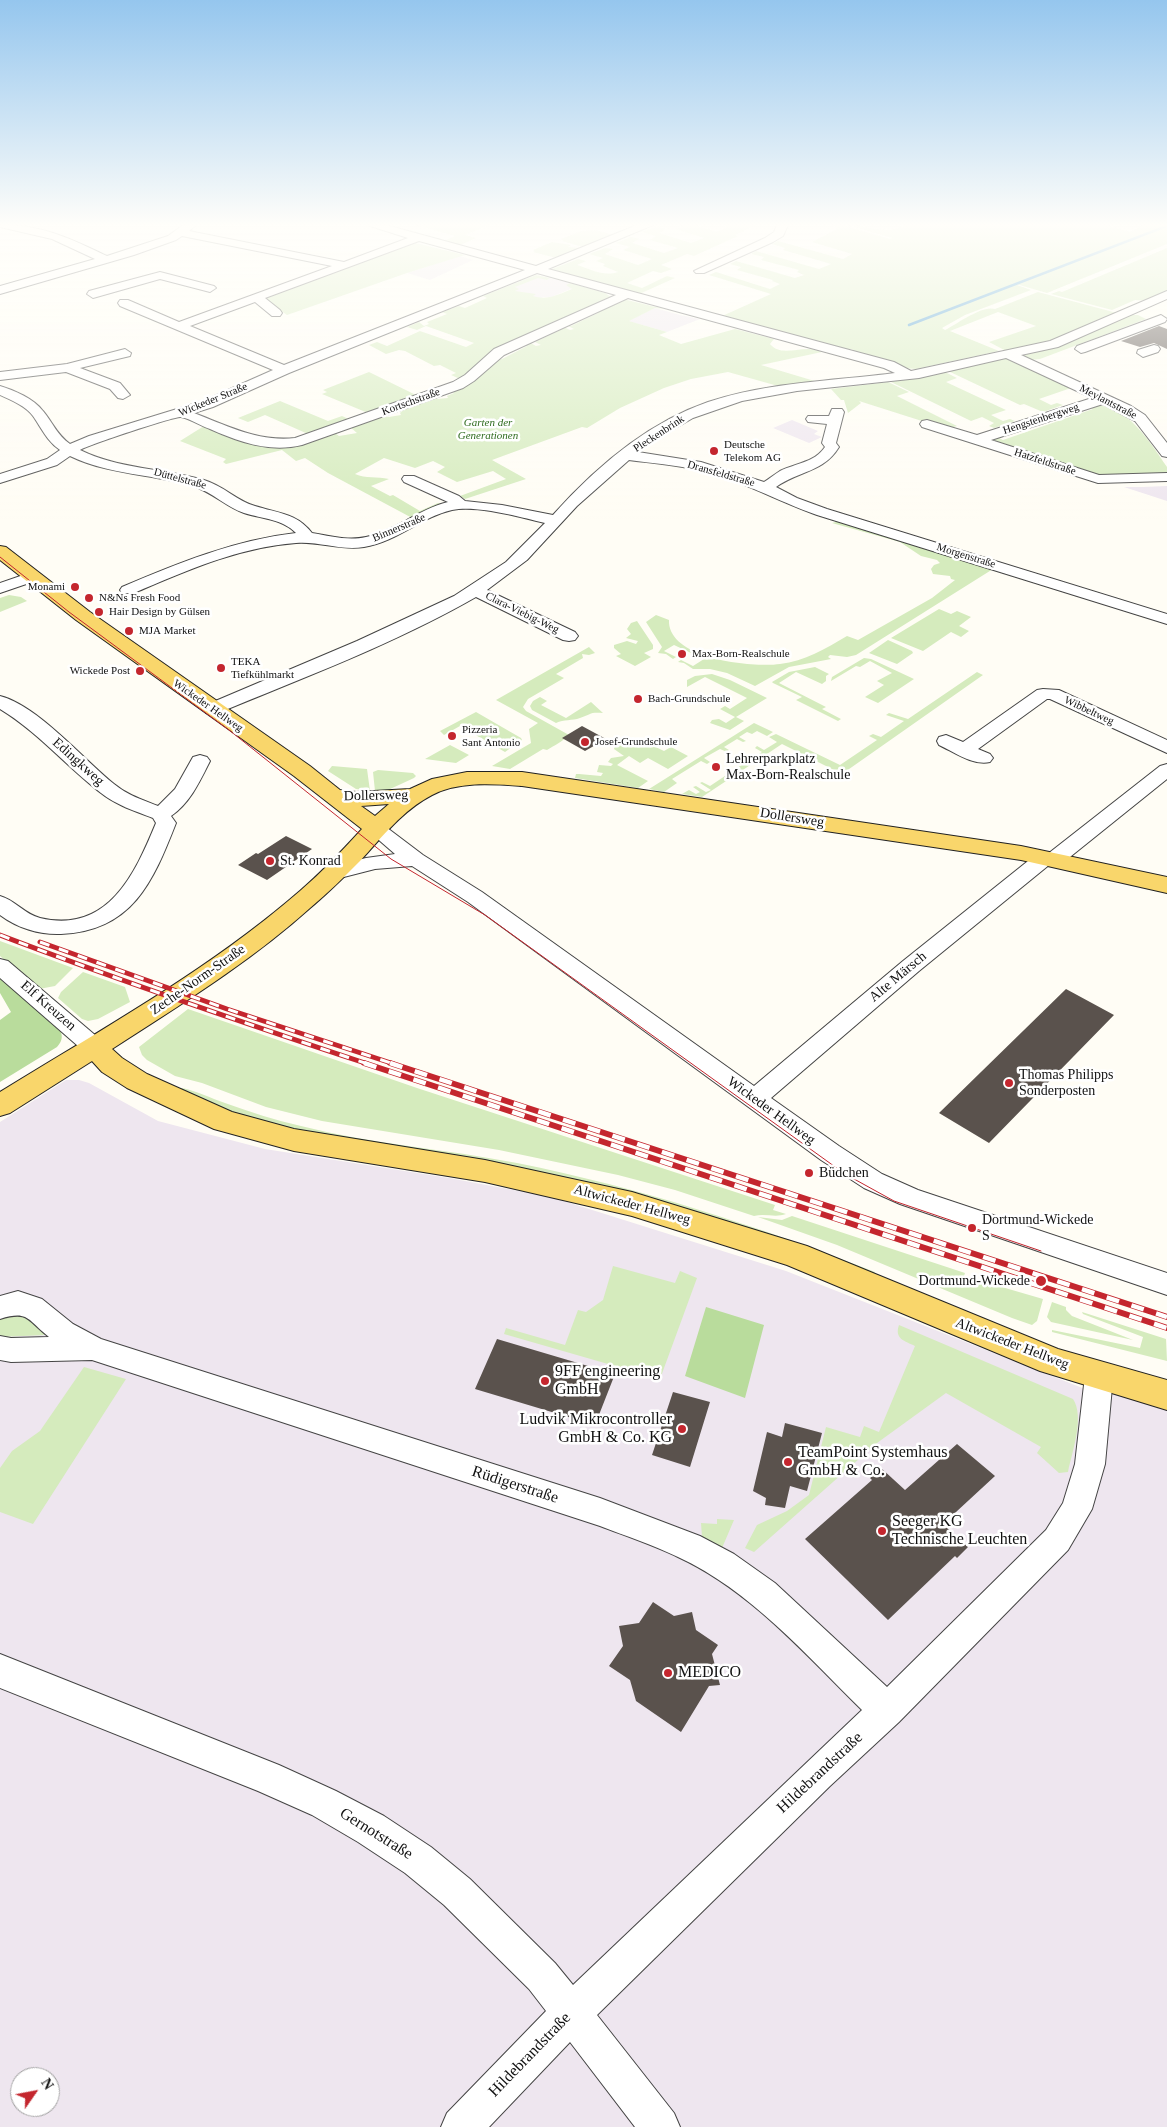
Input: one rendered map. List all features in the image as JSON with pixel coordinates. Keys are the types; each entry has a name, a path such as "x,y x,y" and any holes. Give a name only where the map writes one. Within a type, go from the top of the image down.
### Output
{"main road":[{"name":"Wickeder Hellweg","path":"0,551 83,616 336,796 375,828"},
{"name":"Dollersweg","path":"375,828 416,795 431,788 466,780 501,777 917,837 1049,859 1167,885"},
{"name":"Dollersweg","path":"336,796 356,799 416,795"},
{"name":"Zeche-Norm-Straße","path":"0,1106 196,984 273,926 336,872 375,828"},
{"name":"Altwickeder Hellweg","path":"94,1047 112,1065 137,1081 224,1121 294,1140 485,1172 558,1186 632,1204 796,1255 1006,1342 1099,1376 1167,1395"}],"street":[{"path":"175,324 284,370"},
{"path":"179,326 184,324"},
{"name":"Wickeder Straße","path":"0,479 52,462 94,439 219,399 284,370 399,324"},
{"name":"Kortschstraße","path":"183,412 260,443 276,445 297,442 462,383 472,376 487,360 503,350 560,324"},
{"path":"735,324 889,365 910,375"},
{"name":"Pleckenbrink","path":"212,709 334,659 423,618 476,590 504,572 533,546 574,501 627,455 670,425 717,404 776,392 910,375 1054,344 1100,324"},
{"path":"1073,352 1152,324"},
{"path":"0,376 67,368 98,356 125,354"},
{"name":"Meylantstraße","path":"1008,354 1041,364 1126,409 1140,418 1167,453"},
{"path":"67,368 115,386 123,395"},
{"name":"Düttelstraße","path":"0,390 31,406 40,415 52,437 82,456 112,466 160,472 214,489 232,502 247,509 267,512 286,520 303,531 307,537"},
{"name":"Hengstenbergweg","path":"977,440 1104,399"},
{"name":"Dransfeldstraße","path":"627,455 701,466 766,488 784,475 806,466 818,464 826,457 832,448 829,443 836,417 814,419"},
{"name":"Hatzfeldstraße","path":"926,424 1098,479 1167,477"},
{"path":"409,479 454,499 461,505"},
{"name":"Morgenstraße","path":"766,488 792,501 822,512 1167,619"},
{"name":"Binnerstraße","path":"128,590 212,556 281,540 307,537 341,544 367,542 387,536 444,508 461,505 556,520"},
{"path":"0,588 32,576"},
{"name":"Clara-Viebig-Weg","path":"476,590 569,636"},
{"name":"Wibbeltweg","path":"964,750 1043,694 1053,694 1167,747"},
{"name":"Edingkweg","path":"0,701 48,734 108,789 127,802 160,814"},
{"path":"946,741 982,758"},
{"path":"0,904 22,920 42,926 72,927 88,924 106,916 128,897 147,868 166,823 160,814 176,803 190,783 200,761"},
{"name":"Alte Märsch","path":"754,1099 911,966 1167,770"},
{"name":"Wickeder Hellweg","path":"375,828 416,860 475,897 754,1099 873,1180 900,1193 1167,1284"},
{"path":"336,872 367,862 392,859 416,860"},
{"name":"Elf Kreuzen","path":"0,966 94,1047"},
{"name":"Rüdigerstraße","path":"0,1308 8,1303 19,1302 33,1307 66,1334 93,1348 600,1512 689,1546 723,1565 764,1594 887,1710"},
{"name":"Rüdigerstraße","path":"0,1348 11,1350 93,1348"},
{"name":"Hildebrandstraße","path":"461,2127 571,2012 887,1710 1057,1540 1070,1522 1080,1501 1090,1464 1099,1376"},
{"name":"Gernotstraße","path":"0,1671 267,1776 324,1803 371,1829 418,1860 457,1892 542,1976 660,2127"}],"shaded area":[{"path":"640,324 687,324 667,332"},
{"path":"792,420 818,431 814,434 822,437 809,443 773,428"},
{"path":"1167,486 1167,501 1124,487 1142,487"},
{"path":"66,1080 79,1080 89,1083 158,1121 265,1149 449,1178 551,1197 786,1271 1090,1391 1167,1395 1167,2127 0,2127 0,1122"}],"green space":[{"path":"414,324 424,326 428,324 552,324 494,351 460,379 451,375 456,373 440,365 434,366 405,351 399,350 386,354 369,345 377,342 387,346 420,331 466,347 474,343 426,326 417,330 407,327"},
{"name":"Garten der Generationen","path":"575,324 640,324 667,332 659,335 681,344 735,329 774,339 770,344 778,350 810,349 822,352 761,365 818,382 778,386 728,372 691,379 664,388 620,408 587,428 582,427 492,460 526,479 465,499 460,496 506,479 493,471 457,482 437,472 445,467 433,461 415,468 384,458 355,474 389,479 371,486 390,496 393,495 420,511 438,503 444,505 414,519 328,473 305,458 296,461 282,450 226,464 223,462 226,459 180,441 204,426 246,443 279,448 296,446 335,433 339,436 357,433 350,427 384,415 389,417 401,415 402,411 399,410 432,397 437,399 448,398 447,396 454,393 451,390 497,360 527,346 522,344 529,342 536,346 541,345 535,342 560,330 556,328 574,329 566,325"},
{"path":"748,324 949,324 942,328 945,330 955,324 967,324 950,331 999,351 916,369 904,368 850,352 853,349 847,350"},
{"path":"1031,324 1091,324 1050,342 1008,352 989,342 1036,326"},
{"path":"1106,324 1132,324 1040,359 1031,360 1022,356"},
{"path":"996,359 1007,359 1071,388 1039,399 1051,405 1057,403 1063,405 1043,412 1024,404 1020,405 948,371"},
{"path":"369,372 418,396 368,413 322,394 327,392 323,390"},
{"path":"945,372 957,378 946,382 1006,410 991,415 1003,421 1010,419 1015,421 994,428 989,426 994,423 982,417 971,421 891,382"},
{"path":"888,382 909,392 897,396 957,426 947,429 859,401 861,403 848,413 844,400 841,400 831,389"},
{"path":"280,401 328,421 342,416 351,420 308,434 265,415 248,422 238,418"},
{"path":"1093,405 1117,411 1136,426 1167,467 1167,475 1097,476 992,442 997,437 1003,440 1093,409 1088,406"},
{"path":"840,521 993,569 856,655 847,657 830,655 828,657 831,659 789,667 755,686 727,673 710,669 693,669 684,663 678,662 681,660 693,666 704,659 674,645 664,651 676,657 673,659 666,654 658,653 662,647 646,622 656,615 669,620 672,633 682,644 696,652 714,658 732,662 767,665 798,660 815,654 847,636 858,640 932,598 955,580 951,579 950,576 933,574 931,569 934,565 940,563 937,560 921,556 900,542 832,523"},
{"path":"9,595 21,597 27,601 0,612 0,598"},
{"path":"939,609 951,614 957,611 971,617 959,626 969,631 961,637 951,632 923,651 891,638"},
{"path":"637,621 653,645 653,649 644,653 651,657 635,666 616,656 621,654 614,648 614,645 627,641 636,644 638,641 626,638 631,634 627,629 631,623"},
{"path":"888,640 913,653 897,664 869,653"},
{"path":"589,647 595,653 589,655 582,654 583,658 556,674 564,678 528,699 523,707 526,711 569,735 561,742 547,750 543,749 510,769 492,766 531,743 529,729 538,723 496,700"},
{"path":"864,658 871,659 914,679 878,703 865,697 884,685 877,681 892,673 870,661 860,667 856,666 831,681 832,677"},
{"path":"815,667 829,674 826,676 826,681 822,684 796,672 779,683 826,707 822,709 841,719 838,721 796,700 802,697 772,682 789,672"},
{"path":"977,672 983,675 842,774 782,744 702,797 682,794 689,790 696,794 700,792 693,787 696,786 706,792 711,790 700,783 702,782 710,786 746,762 739,758 741,756 749,760 762,752 755,748 757,746 764,750 777,742 769,737 776,734 840,765 877,740 869,736 873,734 881,737 904,721 886,715 889,713 908,719"},
{"path":"712,674 730,680 767,698 736,717 744,721 730,730 710,723 712,720 719,719 726,723 735,717 720,709 725,706 730,709 747,698 705,677 687,687 687,680 695,676"},
{"path":"540,697 547,701 541,705 566,718 591,702 603,713 593,713 577,719 556,723 532,710 530,706 533,701"},
{"path":"476,712 522,740 505,752 460,726 444,735 440,731"},
{"path":"754,723 773,732 767,736 757,731 752,734 747,732 739,737 746,741 743,742 737,739 724,747 729,750 727,752 720,749 704,758 710,762 707,764 701,761 672,779 677,783 664,792 649,789"},
{"path":"613,741 643,741 664,751 671,747 688,756 668,769 648,758 640,763 629,756 617,765 648,781 638,788 575,778 576,774 601,776 603,773 597,772 599,765 611,766 613,764 608,762 611,758 624,756 614,749 615,746 611,744"},
{"path":"450,745 469,755 456,763 425,759"},
{"path":"332,766 367,769 370,791 356,789 328,771"},
{"path":"378,770 413,773 416,776 388,790 375,791 373,772"},
{"path":"0,941 73,968 55,986 39,989 0,956"},
{"path":"83,972 125,987 130,1002 98,1019 88,1021 82,1019 58,998 61,992"},
{"path":"0,973 59,1027 62,1038 57,1047 0,1082 0,1020 11,1012 0,993"},
{"path":"188,1009 417,1088 775,1205 773,1210 786,1214 754,1216 675,1190 618,1175 499,1150 322,1121 266,1107 202,1083 175,1076 147,1060 142,1055 139,1047"},
{"path":"182,1088 291,1124 382,1142 517,1163 609,1184 743,1224 875,1272 872,1277 262,1122 222,1109 178,1090"},
{"path":"792,1216 965,1273 964,1276 1043,1299 1037,1321 1032,1325 1012,1318 837,1245 758,1217 782,1220"},
{"path":"613,1266 675,1283 680,1271 697,1278 660,1379 504,1334 506,1328 565,1345 578,1310 586,1312 603,1300"},
{"path":"1052,1302 1066,1307 1066,1310 1072,1316 1133,1340 1051,1322 1047,1317"},
{"path":"706,1307 764,1325 745,1398 685,1376"},
{"path":"1082,1312 1166,1339 1167,1361 1052,1332 1052,1330 1140,1348 1143,1337"},
{"path":"6,1313 25,1315 46,1335 0,1337 0,1317"},
{"path":"899,1325 1073,1399 1078,1415 1078,1425 1068,1472 1059,1473 1037,1453 1041,1447 946,1393 877,1443 754,1552 745,1548 757,1525 787,1511 809,1495 826,1427 860,1437 864,1426 879,1432 915,1346 901,1339 898,1333"},
{"path":"84,1367 126,1379 33,1524 0,1512 0,1468 12,1451 40,1431"},
{"path":"717,1519 734,1520 722,1548 702,1537 701,1523 717,1524"}],"building":[{"path":"1159,326 1167,329 1167,349 1154,343 1140,347 1121,341"},
{"name":"Josef-Grundschule","path":"582,726 606,739 585,751 562,738"},
{"name":"St. Konrad","path":"286,836 312,849 267,880 238,865 256,853 258,854"},
{"name":"Thomas Philipps Sonderposten","path":"1066,989 1114,1015 989,1143 939,1113"},
{"name":"9FF engineering GmbH","path":"497,1339 615,1374 595,1425 475,1389"},
{"name":"Ludvik Mikrocontroller GmbH & Co. KG","path":"673,1392 710,1402 690,1467 652,1455"},
{"name":"TeamPoint Systemhaus GmbH & Co.","path":"785,1423 822,1433 807,1491 790,1486 785,1508 765,1505 766,1498 753,1491 767,1432 782,1437"},
{"name":"Seeger KG Technische Leuchten","path":"957,1444 995,1476 943,1524 968,1547 957,1558 955,1556 888,1620 805,1539 872,1480 870,1478 881,1468 905,1490"},
{"name":"MEDICO","path":"653,1602 674,1616 692,1612 696,1630 718,1645 712,1654 720,1685 709,1686 681,1732 636,1701 630,1680 609,1666 623,1646 619,1626 639,1623"}],"tram line":[{"path":"0,557 69,612 229,730 391,859 485,915 845,1174 894,1201 1041,1251"}],"railway":[{"path":"0,935 91,969 368,1064"},
{"path":"40,942 227,1009 394,1064"},
{"path":"364,1063 1167,1328"},
{"path":"390,1063 1167,1317"}],"place":[{"name":"Deutsche Telekom AG","path":"714,451"},
{"name":"Monami","path":"75,587"},
{"name":"N&Ns Fresh Food","path":"89,598"},
{"name":"Hair Design by Gülsen","path":"99,612"},
{"name":"MJA Market","path":"129,631"},
{"name":"Max-Born-Realschule","path":"682,654"},
{"name":"TEKA Tiefkühlmarkt","path":"221,668"},
{"name":"Wickede Post","path":"140,671"},
{"name":"Bach-Grundschule","path":"638,699"},
{"name":"Pizzeria Sant Antonio","path":"452,736"},
{"name":"Josef-Grundschule","path":"585,742"},
{"name":"Lehrerparkplatz Max-Born-Realschule","path":"716,767"},
{"name":"St. Konrad","path":"270,861"},
{"name":"Thomas Philipps Sonderposten","path":"1009,1083"},
{"name":"Büdchen","path":"809,1173"},
{"name":"Dortmund-Wickede S","path":"972,1228"},
{"name":"Dortmund-Wickede","path":"1041,1281"},
{"name":"9FF engineering GmbH","path":"545,1381"},
{"name":"Ludvik Mikrocontroller GmbH & Co. KG","path":"682,1429"},
{"name":"TeamPoint Systemhaus GmbH & Co.","path":"788,1462"},
{"name":"Seeger KG Technische Leuchten","path":"882,1531"},
{"name":"MEDICO","path":"668,1673"}]}
